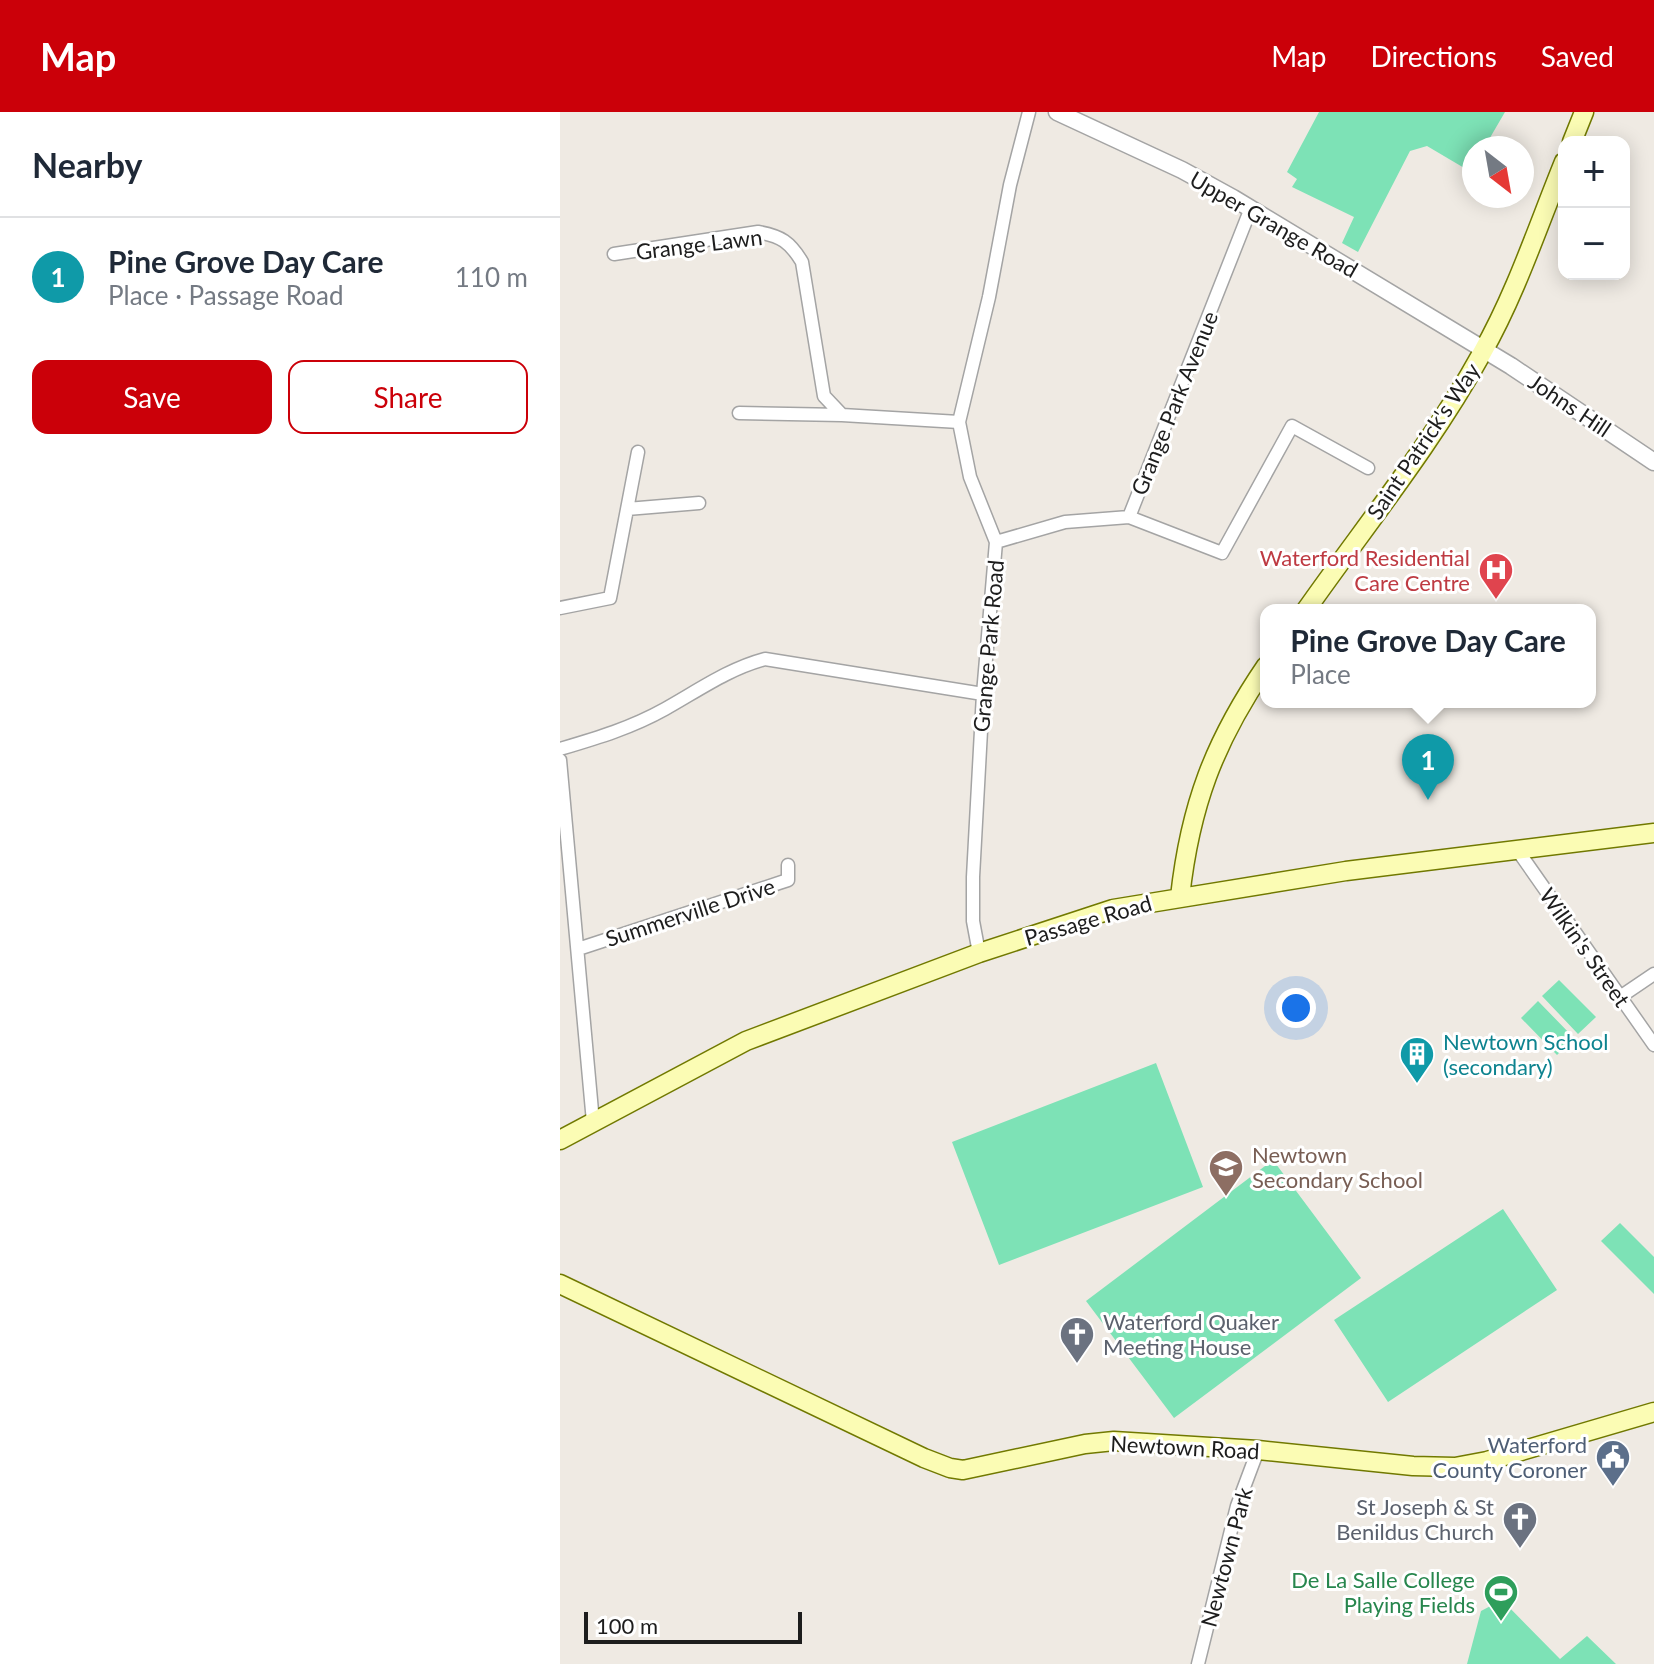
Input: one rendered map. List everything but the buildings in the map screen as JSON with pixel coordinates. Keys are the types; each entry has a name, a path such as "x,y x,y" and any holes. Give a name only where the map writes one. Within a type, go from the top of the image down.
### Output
{"main road":[{"path":"1574,136 1584,112"},
{"name":"Saint Patrick's Way","path":"1310,604 1436,427 1484,350 1506,305 1558,177"},
{"path":"1180,897 1189,838 1206,773 1224,734 1260,676"},
{"name":"Passage Road","path":"560,1140 746,1041 979,953 1113,909 1295,878 1654,833"},
{"name":"Newtown Road","path":"560,1284 950,1468 972,1469 1103,1441 1258,1450 1413,1466 1455,1467 1506,1456 1654,1412"}],"street":[{"name":"Grange Park Road","path":"979,953 972,903 983,694 996,542 970,477 959,422 989,297 1010,185 1029,112"},
{"name":"Upper Grange Road","path":"1057,112 1190,174 1484,350"},
{"name":"Grange Park Avenue","path":"996,542 1065,522 1129,517 1251,208"},
{"name":"Grange Lawn","path":"614,254 758,232 778,235 791,245 802,262 824,396 842,415"},
{"name":"Johns Hill","path":"1484,350 1654,462"},
{"path":"739,413 959,422"},
{"path":"1129,517 1222,553 1292,426 1368,468"},
{"path":"560,608 610,598 638,452"},
{"path":"627,509 699,503"},
{"path":"560,749 613,734 664,709 721,675 765,659 983,694"},
{"path":"560,760 593,1122"},
{"name":"Wilkin's Street","path":"1516,848 1654,1045"},
{"name":"Summerville Drive","path":"578,949 788,880 788,865"},
{"path":"1620,997 1654,974"},
{"name":"Newtown Park","path":"1198,1664 1237,1506 1258,1450"}],"green space":[{"path":"1319,112 1505,112 1491,136 1462,136 1462,167 1427,146 1410,151 1358,252 1342,243 1354,217 1292,187 1297,179 1287,172"},
{"path":"1559,980 1596,1017 1578,1034 1542,996"},
{"path":"1538,1001 1574,1038 1557,1055 1521,1018"},
{"path":"1156,1063 1203,1187 999,1265 952,1142"},
{"path":"1273,1160 1361,1278 1174,1418 1086,1301"},
{"path":"1503,1209 1557,1290 1388,1402 1334,1320"},
{"path":"1620,1223 1654,1257 1654,1294 1601,1241"},
{"name":"De La Salle College Playing Fields","path":"1502,1600 1560,1659 1587,1636 1616,1664 1467,1664 1481,1611"}],"place":[{"name":"Waterford Residential Care Centre","path":"1496,601"},
{"name":"Pine Grove Day Care","path":"1428,800"},
{"name":"Newtown School (secondary)","path":"1417,1085"},
{"name":"Newtown Secondary School","path":"1226,1198"},
{"name":"Waterford Quaker Meeting House","path":"1077,1365"},
{"name":"Waterford County Coroner","path":"1613,1488"},
{"name":"St Joseph & St Benildus Church","path":"1520,1550"},
{"name":"De La Salle College Playing Fields","path":"1501,1623"}]}
